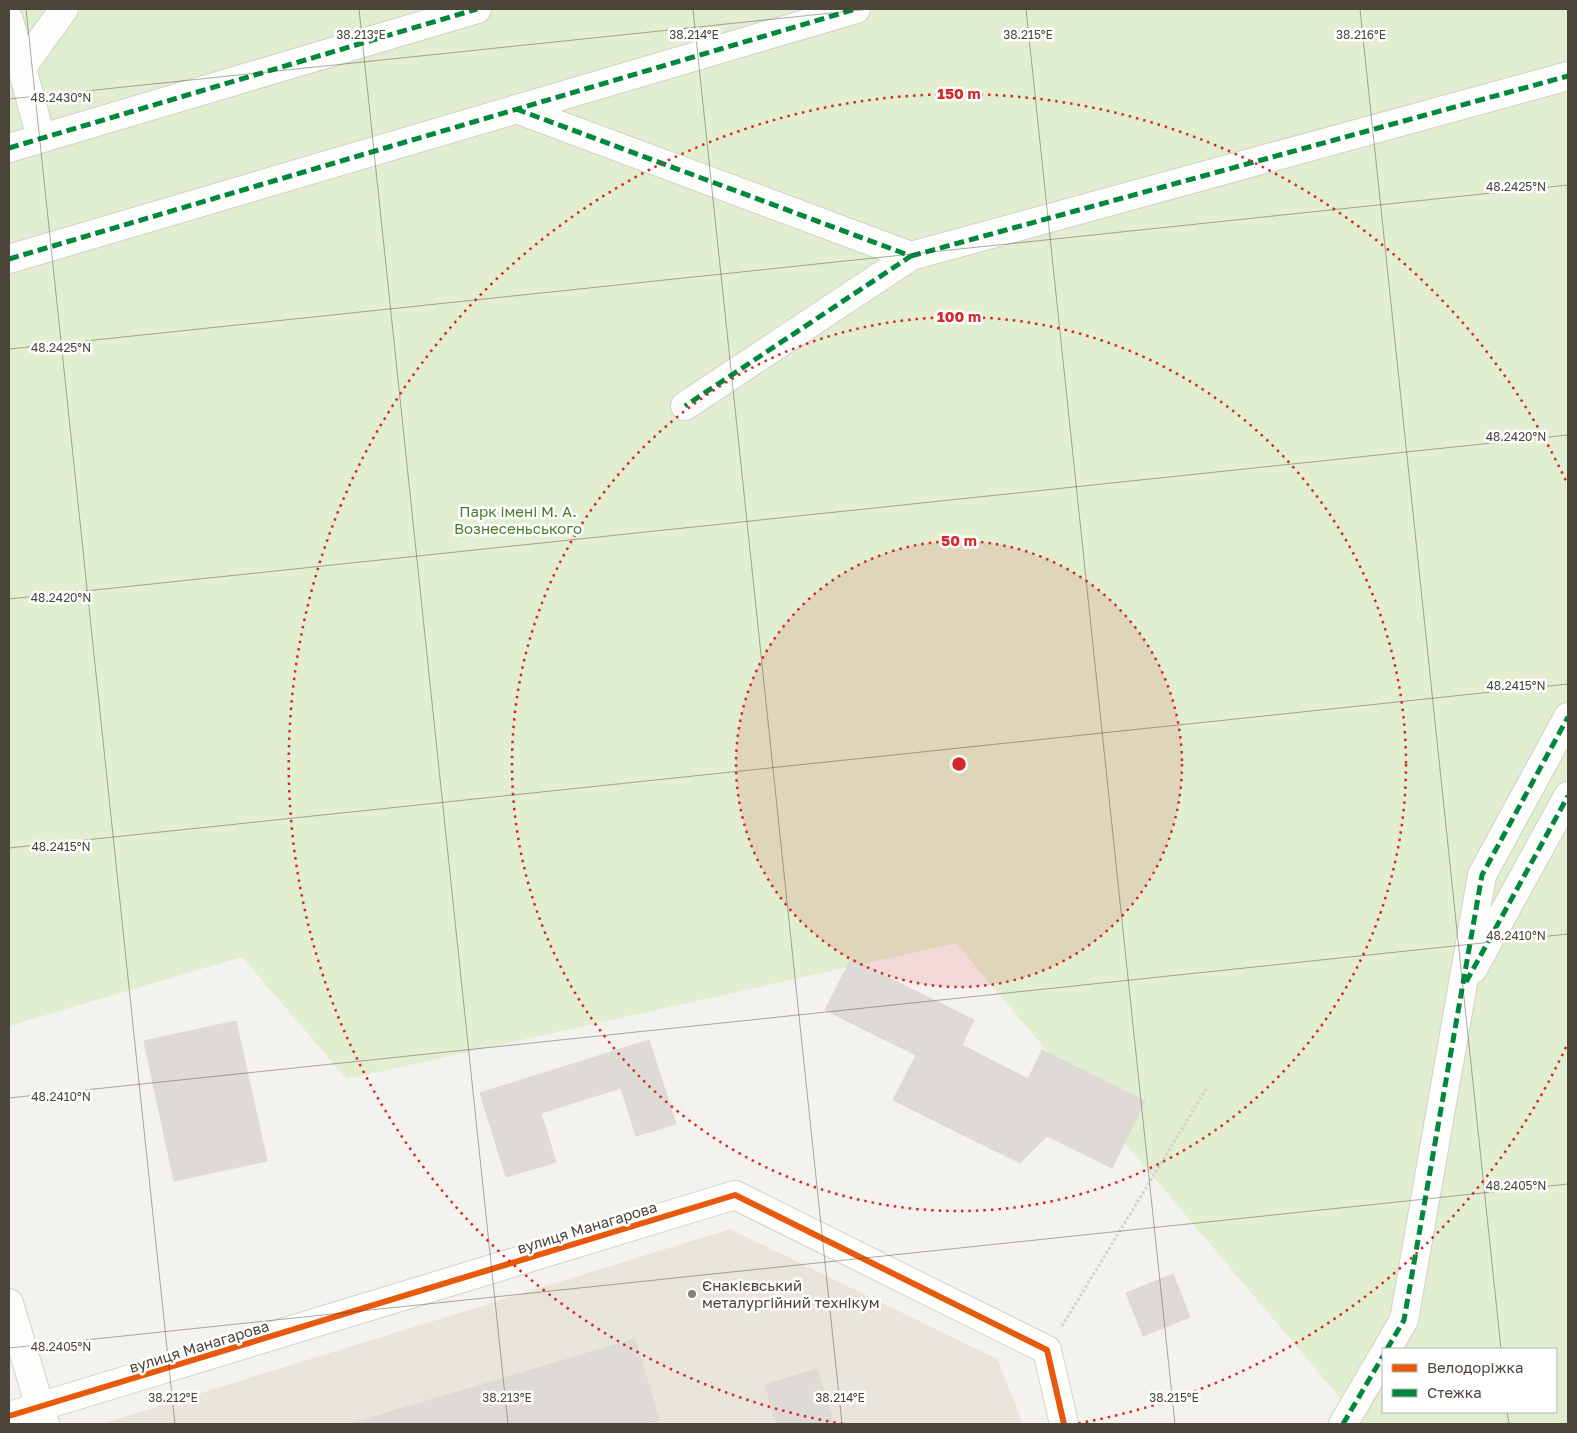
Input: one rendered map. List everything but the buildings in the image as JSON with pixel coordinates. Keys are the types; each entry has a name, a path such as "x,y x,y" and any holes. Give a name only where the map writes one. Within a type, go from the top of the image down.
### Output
{"street":[{"path":"22,67 64,9"},
{"path":"9,148 478,9"},
{"path":"9,259 856,9"},
{"path":"9,20 41,138"},
{"path":"685,406 911,256 1568,76"},
{"path":"516,109 911,256"},
{"path":"1388,1348 1404,1320 1482,875 1568,717"},
{"path":"1462,988 1568,796"},
{"name":"вулиця Манагарова","path":"9,1416 42,1416 735,1195 1047,1350"},
{"path":"9,1303 42,1416"},
{"path":"1047,1350 1064,1424"},
{"path":"1343,1424 1382,1358"}],"path":[{"path":"1047,1350 1208,1086"}],"shaded area":[{"name":"Єнакієвський металургійний технікум","path":"730,1229 997,1359 1023,1424 101,1424"}],"green space":[{"name":"Парк імені М. А. Вознесеньського","path":"9,9 1568,9 1568,1424 1362,1424 956,943 347,1079 242,957 9,1026"}],"marked path":[{"path":"9,148 477,9"},
{"path":"9,259 856,9"},
{"path":"911,256 1568,76"},
{"path":"516,109 911,256 685,406"},
{"path":"1388,1348 1404,1320 1482,875 1568,717"},
{"path":"1466,982 1568,796"},
{"path":"1343,1424 1382,1358"}],"cycle path":[{"path":"9,1416 735,1195 1047,1350 1064,1424"}],"place":[{"name":"Єнакієвський металургійний технікум","path":"692,1294"}]}
